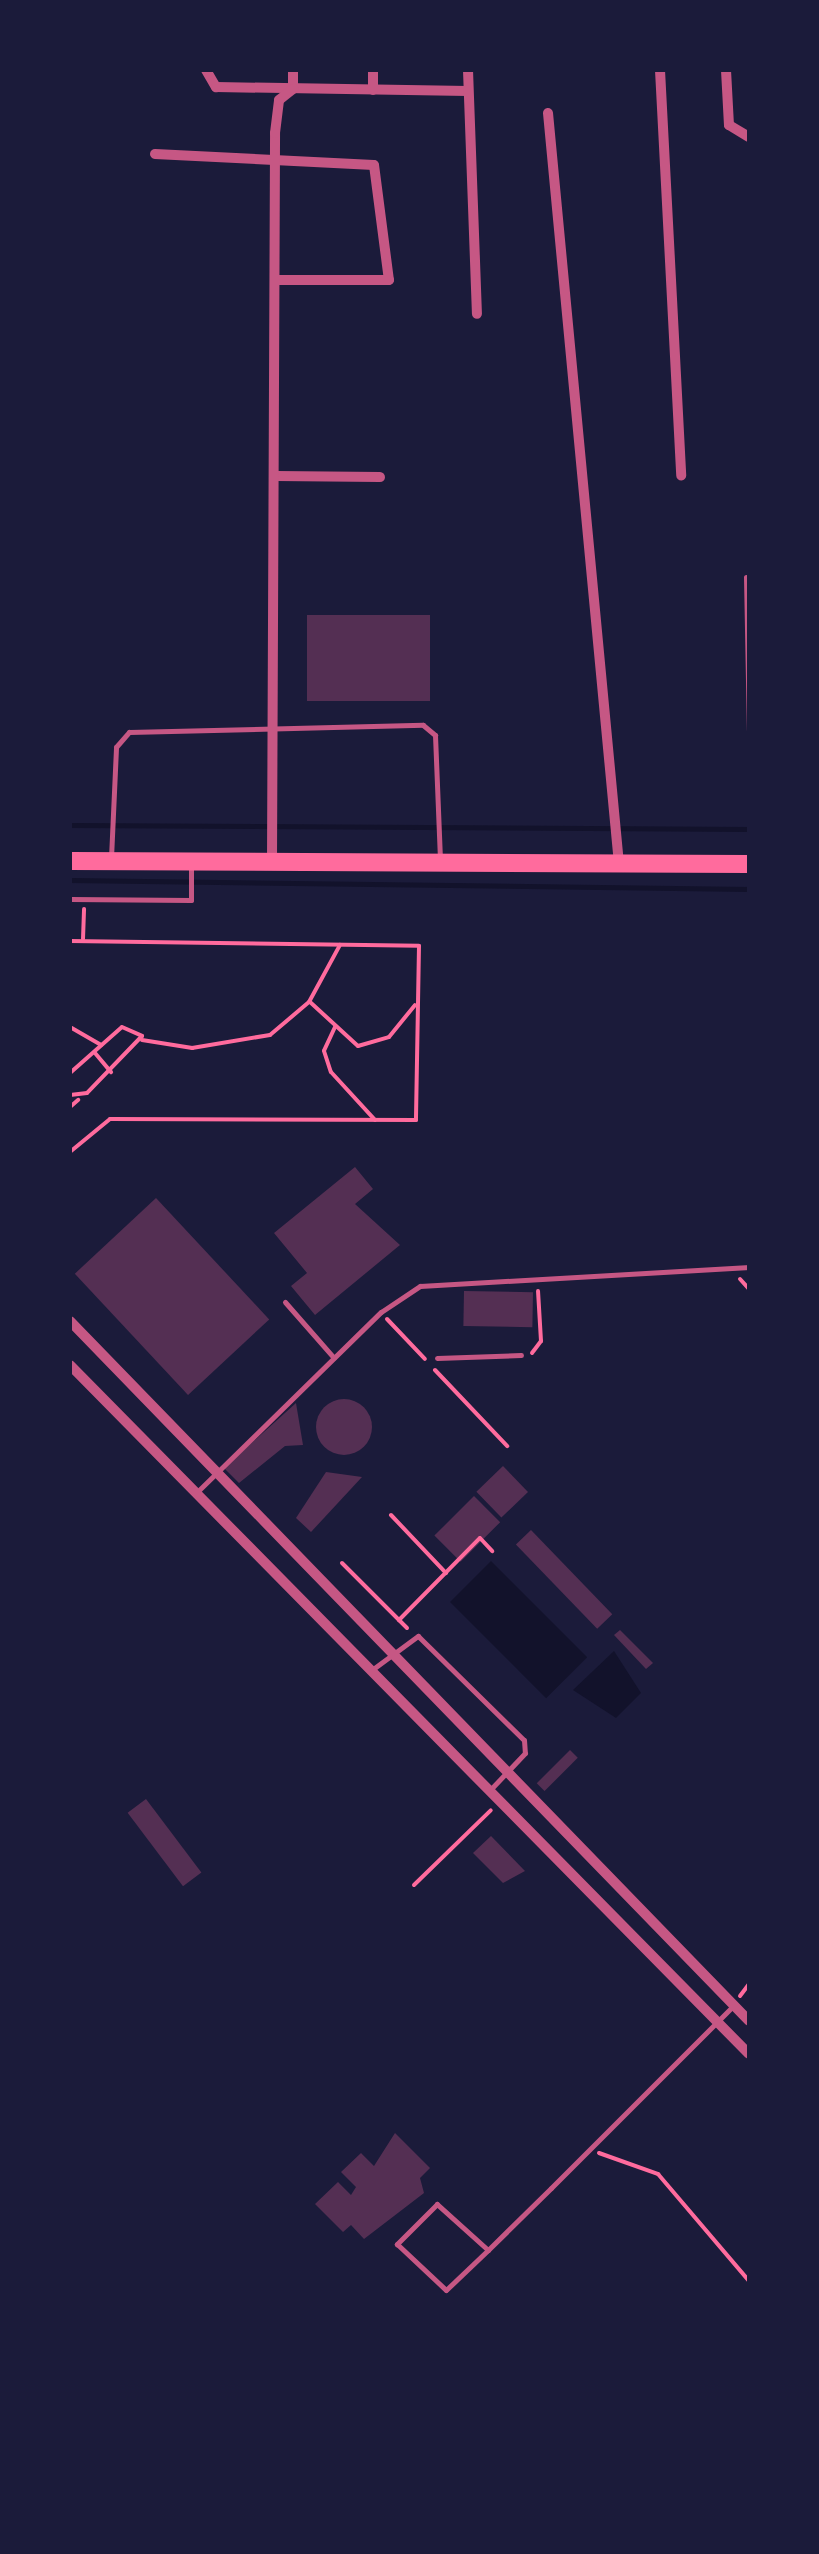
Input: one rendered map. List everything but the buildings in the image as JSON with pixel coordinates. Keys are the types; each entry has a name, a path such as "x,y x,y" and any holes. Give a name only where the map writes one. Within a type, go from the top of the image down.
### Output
{"highway":[{"path":"70,861 749,864"}],"street":[{"path":"206,70 216,87 468,91"},
{"path":"272,861 278,727 276,113 293,89 293,70"},
{"path":"373,70 373,90"},
{"path":"468,70 477,314"},
{"path":"660,70 680,476"},
{"path":"726,70 728,125 749,137"},
{"path":"548,113 619,864"},
{"path":"155,154 374,165 390,273 382,283 276,280"},
{"path":"276,476 380,478"},
{"path":"70,1321 749,2020"},
{"path":"70,1366 749,2054"}],"lane":[{"path":"746,577 749,730"},
{"path":"111,861 123,735 278,727 429,728 440,862"},
{"path":"70,899 191,900 191,861"},
{"path":"198,1492 381,1312 432,1283 749,1268"},
{"path":"285,1302 334,1358"},
{"path":"437,1358 521,1354"},
{"path":"373,1669 414,1635 526,1743 491,1789"},
{"path":"488,2250 437,2204 397,2244 446,2290 488,2250 593,2146 734,2004"}],"path":[{"path":"84,899 84,941"},
{"path":"70,941 419,946 416,1120 110,1119 70,1152"},
{"path":"71,1072 128,1026 142,1040 236,1047 270,1035 309,1002 340,945"},
{"path":"309,1002 334,1027 373,1047 418,1002"},
{"path":"70,1027 101,1045"},
{"path":"334,1027 324,1051 331,1072 375,1120"},
{"path":"70,1107 142,1040"},
{"path":"94,1052 111,1072"},
{"path":"70,1095 82,1096"},
{"path":"521,1354 540,1341 537,1276"},
{"path":"381,1312 506,1446"},
{"path":"390,1516 446,1572"},
{"path":"399,1620 480,1538 492,1551"},
{"path":"342,1563 414,1635"},
{"path":"414,1885 501,1800"},
{"path":"593,2146 615,2164 658,2174 749,2281"}],"shaded area":[{"path":"491,1561 587,1657 546,1698 450,1602"},
{"path":"614,1651 641,1693 616,1718 573,1690"}],"waterway":[{"path":"70,825 749,829"},
{"path":"70,880 749,889"}]}
